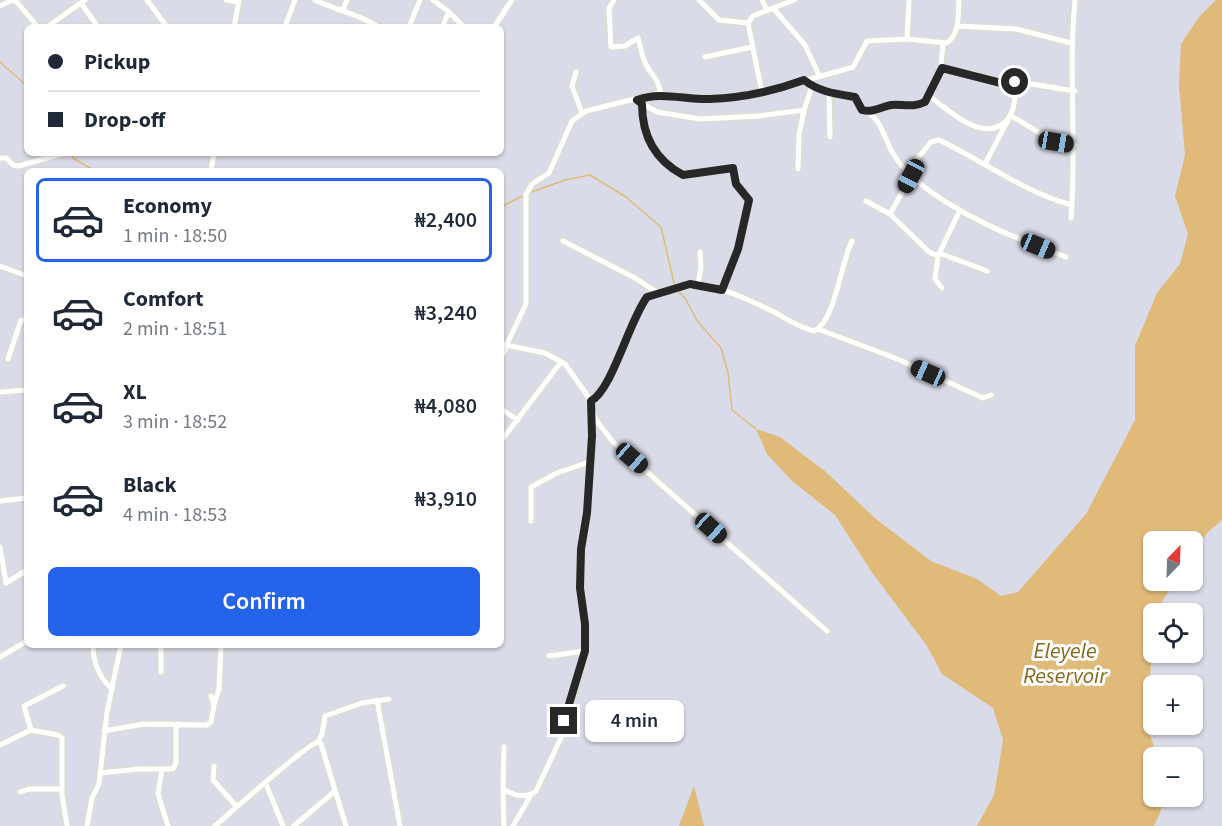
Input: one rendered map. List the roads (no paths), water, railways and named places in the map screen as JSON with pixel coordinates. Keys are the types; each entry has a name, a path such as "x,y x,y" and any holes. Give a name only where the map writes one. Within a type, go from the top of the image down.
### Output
{"street":[{"path":"0,6 14,0 35,24"},
{"path":"147,0 164,24"},
{"path":"226,0 239,1 235,24"},
{"path":"286,24 295,0"},
{"path":"315,0 338,10 361,16 374,24"},
{"path":"338,10 343,10 347,0"},
{"path":"410,24 420,0"},
{"path":"433,0 461,24"},
{"path":"496,24 512,0"},
{"path":"614,0 609,10 611,47 625,46 638,38 648,68 656,75 661,95"},
{"path":"699,0 719,21 748,23"},
{"path":"762,0 774,6 805,45 819,75"},
{"path":"762,93 748,23 753,16 774,6 795,0"},
{"path":"907,39 909,0"},
{"path":"827,631 614,442 596,420 571,370 545,353 505,345 521,318 526,297 526,194 532,184 549,173 572,121 582,113 640,102 656,94 710,99 762,93 853,67 867,41 907,39 943,43 951,41 957,26 959,0"},
{"path":"1071,218 1075,91 1071,43 1075,0"},
{"path":"50,24 83,1 96,24"},
{"path":"443,24 449,12"},
{"path":"957,26 1016,29 1071,43"},
{"path":"804,80 812,86 829,92 855,97 862,110 870,112 892,105 922,104 929,96 942,68 943,43"},
{"path":"705,57 752,47"},
{"path":"942,68 1008,83 1040,85 1075,91"},
{"path":"576,72 572,86 582,113"},
{"path":"985,164 1010,117 1015,92 1008,83"},
{"path":"798,169 799,135 812,86"},
{"path":"829,92 830,137"},
{"path":"929,96 976,127 999,126 1010,117"},
{"path":"640,102 657,112 700,119 759,116 804,110"},
{"path":"640,102 643,123 658,158 683,175 733,168 736,184 749,200 738,249 722,290"},
{"path":"870,112 883,131 891,150 909,174 959,212 1066,257"},
{"path":"1010,117 1051,140 1075,145"},
{"path":"890,214 909,174 931,142 939,140 1042,197 1072,205"},
{"path":"0,158 19,166 54,156"},
{"path":"866,201 890,214 929,252 987,271"},
{"path":"942,288 935,279 939,255 959,212"},
{"path":"563,241 635,278 658,294"},
{"path":"818,329 827,317 844,256 852,241"},
{"path":"698,284 701,268 700,252"},
{"path":"0,266 24,275"},
{"path":"513,826 531,795 536,791 560,740 585,651 585,624 580,588 581,549 587,513 592,436 590,404 602,392 647,297 698,284 722,290 808,329 818,329 895,358 982,398 991,395"},
{"path":"8,359 21,320 24,320"},
{"path":"504,437 561,362"},
{"path":"0,392 24,390"},
{"path":"504,411 518,420"},
{"path":"531,521 529,493 531,487 557,473 589,462"},
{"path":"0,501 24,498"},
{"path":"0,547 6,583 24,572"},
{"path":"0,657 24,643"},
{"path":"93,648 93,659 101,677 112,689"},
{"path":"87,826 100,773 104,731 120,648"},
{"path":"161,648 161,672"},
{"path":"104,731 144,724 210,724 219,689 221,648"},
{"path":"549,656 585,651"},
{"path":"31,730 23,708 63,686"},
{"path":"211,696 214,705"},
{"path":"215,826 266,784 296,755 318,742 325,716 377,700 389,699"},
{"path":"377,700 400,826"},
{"path":"100,773 173,769 176,763 176,725"},
{"path":"0,745 31,730 58,735 62,738 62,789 67,826"},
{"path":"318,742 321,744 346,826"},
{"path":"504,747 504,826"},
{"path":"214,766 213,780 237,807"},
{"path":"162,769 158,794 168,826"},
{"path":"266,784 283,826"},
{"path":"20,792 29,789 62,789"},
{"path":"503,789 518,795 531,795"},
{"path":"294,826 334,791"}],"water":[{"name":"Eleyele Reservoir","path":"1216,0 1222,0 1222,520 1203,539 1203,531 1143,531 1143,591 1169,591 1162,603 1143,603 1143,663 1151,663 1150,675 1143,675 1143,735 1150,735 1154,747 1143,747 1143,807 1162,807 1160,813 1154,826 977,826 994,795 1003,740 993,708 942,674 927,646 871,571 835,515 792,481 767,454 756,429 780,437 826,472 876,519 931,561 977,579 1001,596 1018,592 1086,514 1135,420 1135,346 1157,293 1180,264 1188,234 1175,196 1185,155 1179,85 1181,44 1199,17"},
{"path":"694,786 704,826 679,826"}],"waterway":[{"path":"0,62 24,83"},
{"path":"72,156 90,168"},
{"path":"529,193 565,180 590,175 626,197 661,227 675,287"},
{"path":"504,205 524,195"},
{"path":"678,291 685,298 698,322 721,348 728,373 732,410 756,429"}]}
